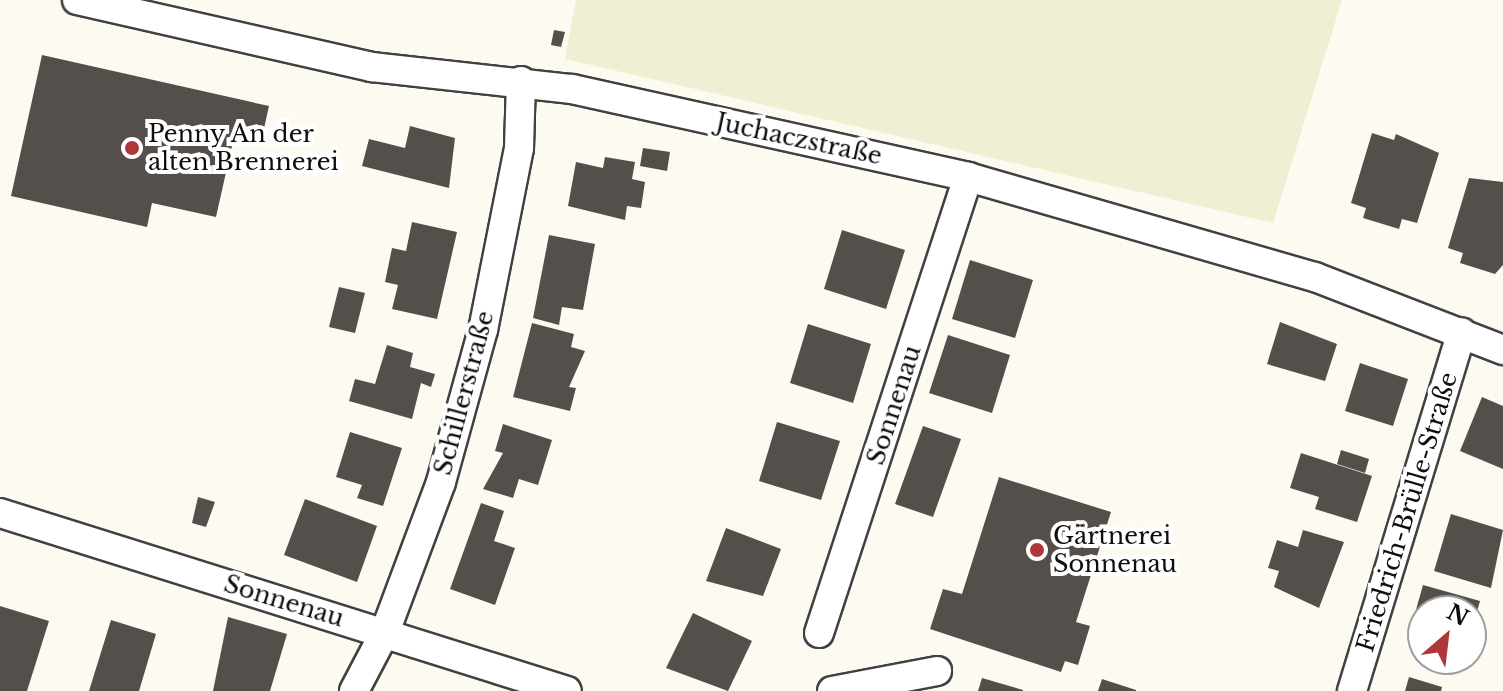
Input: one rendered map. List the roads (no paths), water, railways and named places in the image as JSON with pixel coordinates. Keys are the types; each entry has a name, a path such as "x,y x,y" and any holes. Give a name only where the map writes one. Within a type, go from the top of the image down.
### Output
{"street":[{"name":"Juchaczstraße","path":"77,0 372,67 521,81 968,177 1315,277 1503,350"},
{"name":"Schillerstraße","path":"354,691 385,632 441,482 483,330 519,148 521,81"},
{"name":"Sonnenau","path":"819,633 968,177"},
{"name":"Friedrich-Brülle-Straße","path":"1352,691 1462,332"},
{"name":"Sonnenau","path":"0,513 567,691"},
{"path":"832,691 937,671"}],"place":[{"name":"Penny An der alten Brennerei","path":"132,148"},
{"name":"Gärtnerei Sonnenau","path":"1037,550"}]}
